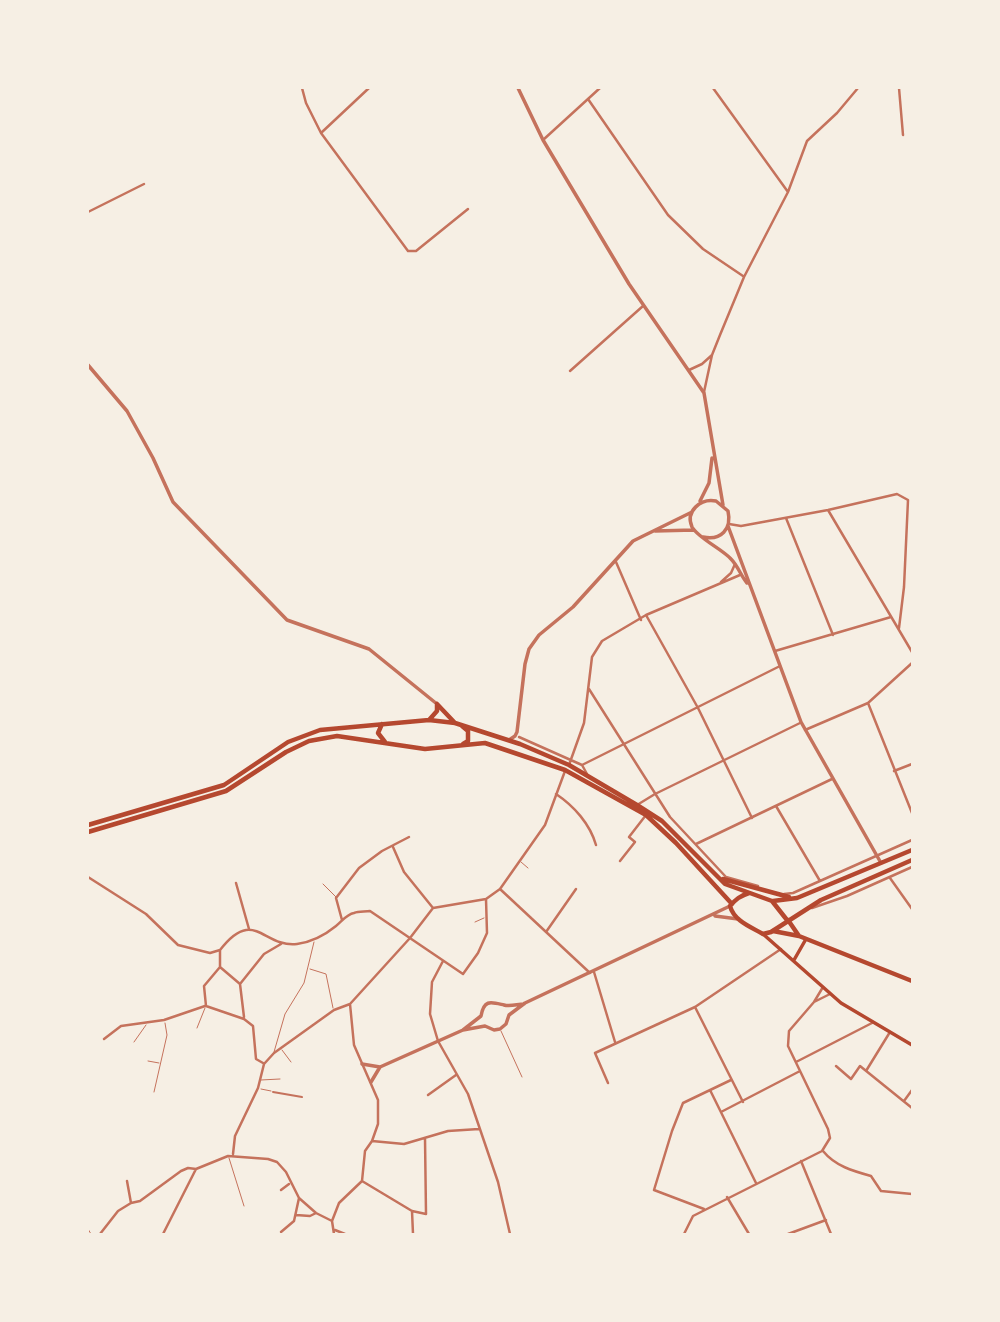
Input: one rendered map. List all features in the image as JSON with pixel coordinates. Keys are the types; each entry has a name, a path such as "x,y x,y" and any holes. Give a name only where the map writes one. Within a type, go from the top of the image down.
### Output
{"main road":[{"path":"429,720 437,711 437,704"},
{"path":"437,704 455,723"},
{"path":"88,825 224,785 288,742 320,730 429,720 455,723 520,744 568,765 637,804 662,821 725,884 772,901 799,936"},
{"path":"382,724 378,733 385,742"},
{"path":"462,725 468,735 463,744"},
{"path":"88,832 226,791 286,752 309,741 337,736 425,749 485,743 568,765 646,815 731,905 732,913 738,919 763,934 841,1003 912,1045"},
{"path":"772,901 800,897 912,850"},
{"path":"763,934 773,931 821,900 912,860"},
{"path":"714,874 784,897 800,897"},
{"path":"731,905 739,896 750,892"},
{"path":"773,931 799,936 912,981"},
{"path":"794,960 806,939"}],"street":[{"path":"302,88 306,103 321,133 408,251 416,251 468,209"},
{"path":"321,133 369,88"},
{"path":"517,88 543,140 643,306 704,393"},
{"path":"543,140 600,88"},
{"path":"713,88 788,192"},
{"path":"723,505 704,393 712,355 744,277 788,192 807,141 837,113 858,88"},
{"path":"899,88 903,135"},
{"path":"588,99 668,215 704,249 744,277"},
{"path":"88,212 144,184"},
{"path":"570,371 643,306"},
{"path":"688,370 702,364 712,355"},
{"path":"88,365 127,411 173,502 287,620 369,649 437,704"},
{"path":"509,740 516,736 517,732 529,649 539,635 573,607 633,541 692,512 709,484 713,453"},
{"path":"729,525 741,526 828,510 897,494 908,500 899,628"},
{"path":"699,503 711,500 723,505 728,511 729,525 750,588 801,722 881,863"},
{"path":"828,510 912,652"},
{"path":"692,512 694,530 717,546 735,564 750,588"},
{"path":"786,517 832,635"},
{"path":"703,537 721,536 729,525"},
{"path":"652,531 694,530"},
{"path":"906,546 912,545"},
{"path":"615,562 640,620"},
{"path":"718,584 731,573 735,564"},
{"path":"230,1156 235,1136 258,1088 264,1064 274,1053 334,1010 350,1004 410,938 433,908 486,899 500,889 545,825 584,723 592,657 602,641 646,615 741,575"},
{"path":"646,615 698,708 752,818"},
{"path":"775,651 891,617"},
{"path":"805,730 868,703 912,663"},
{"path":"519,737 568,765 582,765 780,666"},
{"path":"589,689 670,817 726,877 785,895 912,840"},
{"path":"868,703 912,813"},
{"path":"637,804 801,722"},
{"path":"517,732 520,744"},
{"path":"894,771 912,764"},
{"path":"582,765 589,776"},
{"path":"696,844 832,779"},
{"path":"556,794 581,816 596,845"},
{"path":"776,806 820,880"},
{"path":"620,861 635,842 629,837 646,815"},
{"path":"342,920 336,898 359,868 382,851 409,837"},
{"path":"393,847 404,872 433,908"},
{"path":"806,909 912,867"},
{"path":"88,877 146,914 178,945 210,953 220,950 240,932 250,929 259,931 281,944"},
{"path":"889,877 912,909"},
{"path":"236,883 250,929"},
{"path":"500,889 592,972 615,1044"},
{"path":"546,932 576,889"},
{"path":"240,984 264,954 281,944 314,940 352,913 370,911 463,974 478,953 487,933 484,918 486,899"},
{"path":"370,1082 380,1067 463,1030 485,1026 494,1030 500,1029 506,1024 509,1015 525,1003 713,916 731,905"},
{"path":"713,916 738,919"},
{"path":"608,1083 595,1053 695,1007 781,949"},
{"path":"206,1006 204,986 220,967 220,950"},
{"path":"443,961 432,982 429,1014 438,1041 468,1094 498,1182 510,1234"},
{"path":"220,967 240,984 244,1018"},
{"path":"684,1234 693,1216 704,1209 822,1151 828,1143 830,1134 788,1046 789,1031 823,987"},
{"path":"814,1002 830,994"},
{"path":"485,1026 481,1016 482,1009 489,1003 497,1002 505,1006 525,1003"},
{"path":"345,1234 335,1232 332,1221 339,1203 362,1181 365,1151 373,1141 379,1110 354,1045 350,1004"},
{"path":"104,1039 121,1026 164,1020 206,1006 244,1018 253,1026 256,1059 264,1064"},
{"path":"505,1006 509,1015"},
{"path":"695,1007 743,1101"},
{"path":"463,1030 481,1016"},
{"path":"796,1062 872,1023"},
{"path":"866,1071 890,1032"},
{"path":"362,1064 380,1067"},
{"path":"836,1066 851,1079 860,1066 912,1108"},
{"path":"721,1112 800,1072"},
{"path":"428,1095 456,1075"},
{"path":"704,1209 654,1190 683,1103 731,1080"},
{"path":"710,1090 756,1183"},
{"path":"904,1101 912,1090"},
{"path":"273,1092 302,1097"},
{"path":"373,1141 404,1144 447,1131 480,1129"},
{"path":"362,1181 412,1211 426,1214 425,1138"},
{"path":"822,1151 828,1158 851,1171 871,1176 881,1191 912,1194"},
{"path":"100,1234 118,1210 140,1201 181,1171 196,1169 230,1156 268,1158 277,1162 287,1172 290,1184 299,1198 316,1213 332,1221"},
{"path":"801,1161 831,1234"},
{"path":"163,1234 196,1169"},
{"path":"127,1181 131,1203"},
{"path":"281,1190 290,1184"},
{"path":"727,1197 748,1234"},
{"path":"281,1232 295,1221 299,1198"},
{"path":"412,1211 413,1234"},
{"path":"296,1214 310,1216 316,1213"},
{"path":"788,1234 826,1220"}],"lane":[{"path":"519,861 528,868"},
{"path":"323,884 336,898"},
{"path":"475,922 484,918"},
{"path":"274,1053 285,1014 304,982 314,940"},
{"path":"308,969 326,974 334,1010"},
{"path":"197,1028 206,1006"},
{"path":"154,1092 167,1035 164,1020"},
{"path":"134,1042 145,1030 146,1023"},
{"path":"500,1029 522,1077"},
{"path":"280,1048 291,1062"},
{"path":"148,1061 161,1064"},
{"path":"260,1080 280,1079"},
{"path":"258,1088 273,1092"},
{"path":"230,1156 244,1206"},
{"path":"88,1230 91,1234"}]}
